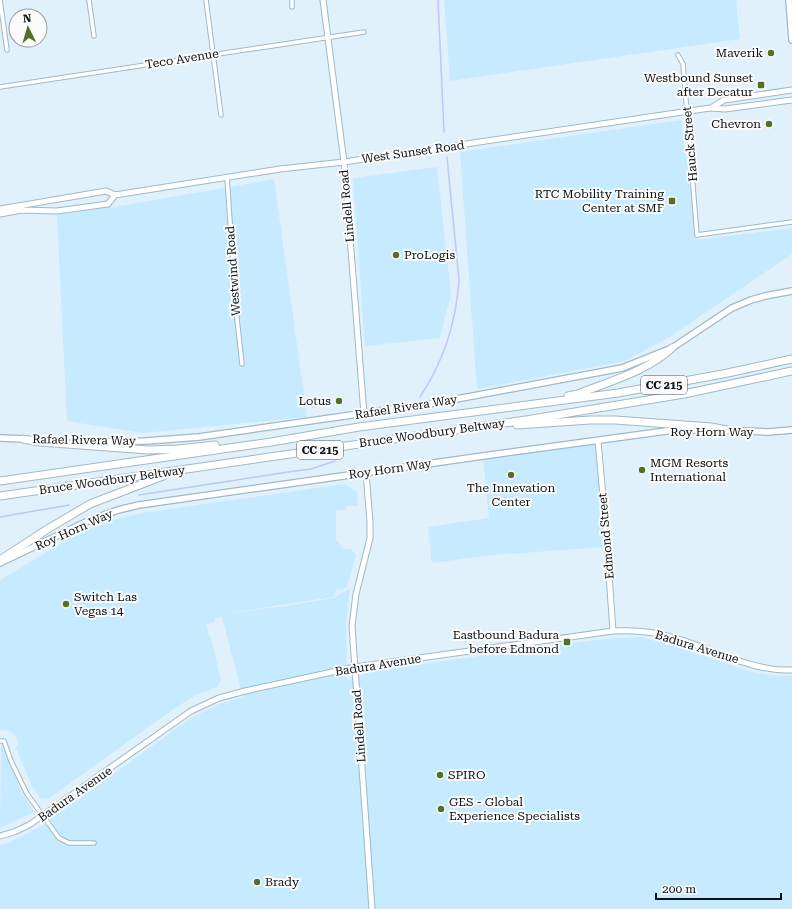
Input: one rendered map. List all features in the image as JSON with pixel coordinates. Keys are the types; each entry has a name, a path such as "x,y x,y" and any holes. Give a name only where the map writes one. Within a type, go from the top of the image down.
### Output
{"highway":[{"path":"535,404 554,398 578,394 636,371 655,361 672,348"},
{"name":"Bruce Woodbury Beltway","path":"0,481 271,442 359,427 618,393 723,374 792,359"},
{"name":"Bruce Woodbury Beltway","path":"0,496 173,472 684,394 792,371"},
{"path":"467,428 590,420 615,420 711,427 728,430"},
{"path":"23,439 40,442 148,450 178,449 252,441 271,442"},
{"path":"0,561 52,526 90,504 173,472"}],"main road":[{"name":"Lindell Road","path":"323,0 344,162 364,414"},
{"path":"789,0 792,40"},
{"name":"West Sunset Road","path":"710,108 724,100 792,90"},
{"name":"West Sunset Road","path":"0,209 106,191 115,195 280,169 344,162 687,111 710,108 725,109 792,100"},
{"name":"West Sunset Road","path":"0,214 22,210 57,211 108,204 115,195"},
{"path":"774,293 792,287"},
{"name":"Rafael Rivera Way","path":"0,438 102,442 146,441 199,437 464,399 622,368 672,348 732,308 774,293 792,291"},
{"name":"Roy Horn Way","path":"0,561 90,520 118,510 139,505 687,430 779,432 792,430"},
{"path":"779,432 792,433"},
{"name":"Edmond Street","path":"598,441 613,631"},
{"name":"Lindell Road","path":"366,473 370,538 356,594 352,626 372,909"},
{"name":"Badura Avenue","path":"0,836 14,832 43,816 191,711 205,704 245,691 355,667 613,631 646,631 662,634 750,663 770,668 792,670"}],"street":[{"path":"0,0 7,50"},
{"path":"89,0 94,36"},
{"path":"206,0 220,115"},
{"path":"292,0 292,7"},
{"name":"Teco Avenue","path":"0,86 364,32"},
{"name":"Hauck Street","path":"678,55 683,64 697,235 792,222"},
{"name":"Westwind Road","path":"227,177 236,310 242,364"},
{"path":"2,741 27,794 53,832 62,841 69,844 94,843"}],"shaded area":[{"path":"444,0 736,0 740,39 450,81"},
{"path":"681,120 698,240 792,228 792,254 668,338 625,361 477,389 460,152"},
{"path":"437,167 451,294 440,338 365,346 353,178"},
{"path":"274,179 307,417 142,433 67,421 57,215 114,207"},
{"path":"598,441 604,547 493,555 432,563 428,527 489,518 483,456"},
{"path":"345,484 357,492 358,506 346,506 346,510 336,510 336,540 344,549 351,549 356,555 347,587 342,590 336,589 333,597 222,614 334,598 350,588 346,624 347,680 372,671 602,639 641,637 670,644 748,671 770,675 792,676 792,909 0,909 0,845 6,844 41,826 191,718 219,704 243,697 222,617 215,618 215,622 206,624 209,636 211,638 221,680 217,687 196,695 175,708 48,799 40,798 32,786 16,748 18,743 16,736 10,731 0,730 0,580 74,536 111,520 142,513"},
{"path":"1,744 22,793 34,812 0,828"}],"waterway":[{"path":"438,0 444,132"},
{"path":"420,397 436,370 447,342 455,312 459,280 447,157"},
{"path":"139,495 311,469 335,461"},
{"path":"0,517 69,505"}],"place":[{"name":"Maverik","path":"771,53"},
{"name":"Westbound Sunset after Decatur","path":"761,85"},
{"name":"Chevron","path":"769,124"},
{"name":"RTC Mobility Training Center at SMF","path":"672,201"},
{"name":"ProLogis","path":"396,255"},
{"name":"Lotus","path":"339,401"},
{"name":"MGM Resorts International","path":"642,470"},
{"name":"The Innevation Center","path":"511,475"},
{"name":"Switch Las Vegas 14","path":"66,604"},
{"name":"Eastbound Badura before Edmond","path":"567,642"},
{"name":"SPIRO","path":"440,775"},
{"name":"GES - Global Experience Specialists","path":"441,809"},
{"name":"Brady","path":"257,882"}]}
